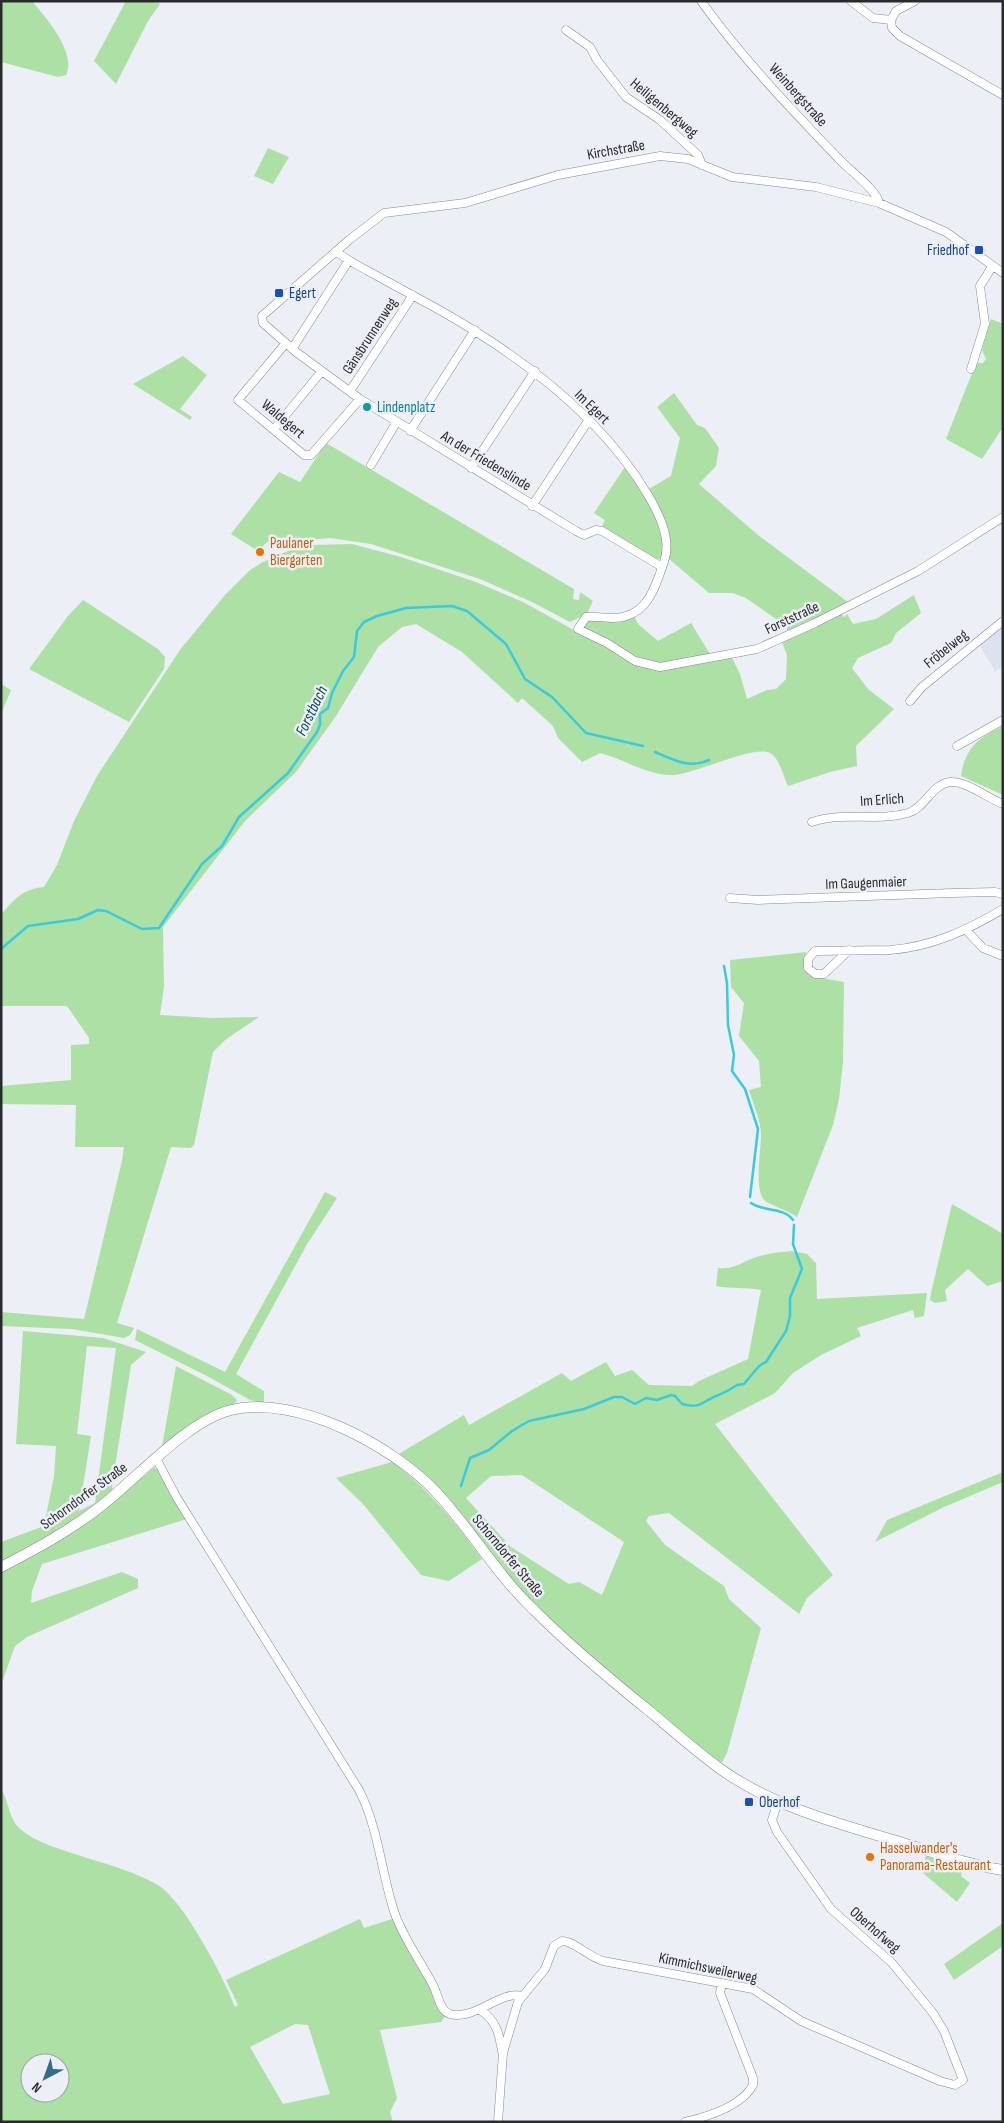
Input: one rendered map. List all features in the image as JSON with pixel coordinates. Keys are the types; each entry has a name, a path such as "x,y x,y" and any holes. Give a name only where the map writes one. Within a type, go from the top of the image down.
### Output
{"main road":[{"name":"Schorndorfer Straße","path":"1,1567 45,1544 87,1517 188,1434 211,1418 229,1411 251,1407 280,1408 341,1428 403,1464 427,1483 510,1586 583,1656 719,1768 749,1787 778,1801 946,1857 1003,1870"}],"street":[{"name":"Weinbergstraße","path":"701,1 774,90 852,173 876,194 879,203"},
{"path":"851,1 873,18 891,20"},
{"path":"915,1 896,11 891,20 892,28 900,36 1003,95"},
{"name":"Heiligenbergweg","path":"566,30 590,48 598,62 626,97 660,120 698,155 702,165"},
{"name":"Kirchstraße","path":"263,315 287,297 374,218 391,210 465,203 551,176 656,157 684,158 732,177 816,187 879,203 946,232 1003,273"},
{"name":"Im Egert","path":"336,251 475,330 535,371 588,421 626,462 652,502 668,542 662,567 649,599 634,614 614,618 586,617 578,629"},
{"path":"289,346 349,260"},
{"path":"971,369 985,324 980,286 992,266"},
{"name":"Gänsbrunnenweg","path":"350,391 413,295"},
{"name":"An der Friedenslinde","path":"263,315 263,323 289,346 360,399 396,423 582,535 602,531 662,567"},
{"path":"410,431 475,330"},
{"name":"Waldegert","path":"289,346 238,400 304,455 310,456 360,399"},
{"path":"274,429 322,370"},
{"path":"471,468 535,371"},
{"path":"532,506 588,421"},
{"path":"371,465 396,423"},
{"name":"Forststraße","path":"578,629 607,643 635,660 660,667 757,649 807,627 918,571 1003,516"},
{"name":"Fröbelweg","path":"910,701 929,681 1003,621"},
{"path":"957,746 1003,720"},
{"name":"Im Erlich","path":"812,822 829,817 909,813 922,805 944,784 950,782 961,784 1003,804"},
{"name":"Im Gaugenmaier","path":"730,898 758,900 952,893 998,892 1003,894"},
{"path":"849,950 824,974 815,974 808,968 808,959 815,951 919,946 943,939 966,929 1003,909"},
{"path":"966,929 983,948 1003,956"},
{"path":"157,1460 176,1498 358,1790 371,1820 396,1916 442,2007 447,2013 456,2014 480,2010 513,1994 522,1996"},
{"name":"Oberhofweg","path":"778,1801 772,1820 782,1839 835,1913 892,1963 933,2013 944,2031 963,2080"},
{"name":"Kimmichsweilerweg","path":"502,2053 522,1996 545,1969 554,1946 564,1940 590,1956 603,1961 757,1991 801,2021 940,2081 954,2084 963,2080"},
{"path":"685,2122 722,2110 746,2094 753,2085 753,2078 720,1993 722,1983"},
{"name":"Kimmichsweilerweg","path":"480,2010 496,2026 502,2053 498,2122"}],"shaded area":[{"path":"1003,627 1003,666 995,671 979,644"}],"green space":[{"path":"1,1 32,1 51,25 64,46 68,66 66,75 58,77 1,62"},
{"path":"126,1 156,1 160,4 148,21 116,84 94,61"},
{"path":"268,148 289,157 273,184 254,176"},
{"path":"991,319 1003,324 1003,427 982,459 946,439 976,366 978,363 983,363 986,359 982,350"},
{"path":"183,356 207,375 180,409 192,417 190,420 133,384"},
{"path":"674,393 697,425 705,428 719,448 716,466 699,484 758,535 848,602 838,609 844,617 847,614 853,624 876,619 914,595 921,613 896,633 891,643 858,658 852,668 868,689 894,709 856,746 857,766 830,772 788,786 781,768 773,755 762,752 739,756 674,775 655,773 600,753 582,762 558,738 553,726 522,698 518,703 462,652 416,624 402,627 378,647 336,716 296,772 245,821 163,927 164,986 160,1015 212,1018 259,1017 225,1040 213,1052 194,1145 191,1148 171,1147 117,1323 134,1328 130,1335 124,1338 72,1329 1,1326 1,1312 84,1319 124,1147 75,1147 76,1105 1,1104 1,1086 71,1080 71,1045 89,1044 89,1038 67,1006 3,1006 1,1008 1,915 20,896 30,890 44,887 57,865 74,821 97,776 180,650 225,595 249,571 261,563 290,550 311,545 352,544 401,557 476,582 523,602 581,634 587,620 620,620 634,616 638,624 658,641 691,623 713,659 731,656 740,674 747,699 767,690 776,689 786,679 787,655 782,642 790,638 786,626 746,598 733,593 709,593 668,558 647,490 671,476 680,438 657,407"},
{"path":"326,443 574,589 573,599 579,600 580,592 593,601 587,614 570,622 532,602 480,579 371,544 330,538 308,540 284,547 267,542 258,551 231,534 279,472 300,482"},
{"path":"625,467 646,498 660,527 664,540 664,551 659,559 651,558 602,526 605,520 594,513"},
{"path":"83,600 158,649 165,657 164,669 129,722 29,669 68,616"},
{"path":"1,684 11,690 1,714"},
{"path":"1003,726 1003,795 961,776 966,758 974,745 986,735"},
{"path":"806,952 804,966 810,976 844,982 843,1062 839,1099 833,1125 797,1217 766,1202 759,1187 761,1129 749,1090 761,1087 759,1061 739,1036 744,1003 731,987 730,960"},
{"path":"325,1192 337,1198 306,1246 236,1374 264,1391 264,1403 250,1400 135,1340 137,1329 225,1372"},
{"path":"952,1204 1003,1234 1003,1281 987,1286 968,1269 945,1290 947,1301 935,1303 930,1300 931,1293"},
{"path":"792,1251 807,1254 816,1263 817,1299 927,1293 924,1316 915,1318 913,1310 857,1328 861,1336 821,1355 793,1373 775,1393 715,1424 833,1575 807,1598 799,1614 669,1513 649,1516 646,1521 665,1545 724,1586 729,1599 761,1628 727,1753 721,1764 615,1678 535,1606 397,1455 464,1415 469,1425 562,1373 571,1381 606,1362 615,1376 632,1370 649,1385 692,1386 748,1359 761,1290 716,1286 718,1268 730,1268 760,1256","holes":["522,1475 624,1542 602,1595 579,1582 569,1584 511,1547 466,1498 491,1476"]},
{"path":"23,1331 103,1338 146,1352 131,1365 112,1486 113,1492 64,1528 1,1562 1,1542 44,1526 54,1476 56,1446 16,1444","holes":["87,1346 116,1348 95,1503 79,1511 91,1436 77,1434"]},
{"path":"176,1366 232,1395 237,1400 234,1405 162,1447"},
{"path":"392,1462 430,1495 462,1532 482,1559 449,1581 421,1575 363,1504 336,1478"},
{"path":"153,1468 159,1469 187,1519 42,1564 32,1591 31,1603 122,1572 138,1579 138,1588 27,1637 15,1646 1,1685 1,1571 110,1505"},
{"path":"1003,1472 1003,1482 944,1507 875,1542 887,1520"},
{"path":"1,1789 15,1823 25,1833 51,1846 114,1866 141,1877 158,1885 168,1894 191,1923 202,1941 235,2007 238,2005 226,1980 360,1919 364,1928 395,1918 446,2015 441,2022 380,2030 397,2098 390,2112 393,2122 1,2122","holes":["295,2024 308,2025 330,2094 283,2104 250,2047"]},
{"path":"928,1855 963,1866 961,1876 970,1883 957,1902 923,1873 926,1867 925,1857"},
{"path":"1003,1923 1003,1946 954,1980 944,1964"}],"waterway":[{"name":"Forstbach","path":"1,949 28,926 78,919 98,910 106,911 142,929 159,928 202,864 222,846 239,817 288,773 317,732 320,725 320,714 328,708 332,693 343,671 354,657 357,631 364,622 377,616 406,608 452,606 467,611 506,644 525,679 552,697 586,733 643,746"},
{"name":"Forstbach","path":"655,752 688,764 702,763 709,760"},
{"path":"724,966 727,983 728,1025 734,1055 732,1071 745,1089 758,1129 750,1197"},
{"path":"751,1203 762,1208 784,1213 793,1220"},
{"path":"461,1486 470,1458 489,1450 512,1431 529,1421 584,1409 614,1397 622,1397 635,1404 646,1398 657,1400 671,1395 675,1396 682,1404 693,1406 737,1385 744,1384 759,1366 766,1362 786,1331 790,1316 790,1298 802,1269 793,1244 794,1225"}],"place":[{"name":"Friedhof","path":"979,250"},
{"name":"Egert","path":"279,293"},
{"name":"Lindenplatz","path":"367,407"},
{"name":"Paulaner Biergarten","path":"260,552"},
{"name":"Oberhof","path":"749,1802"},
{"name":"Hasselwander's Panorama-Restaurant","path":"870,1857"}]}
